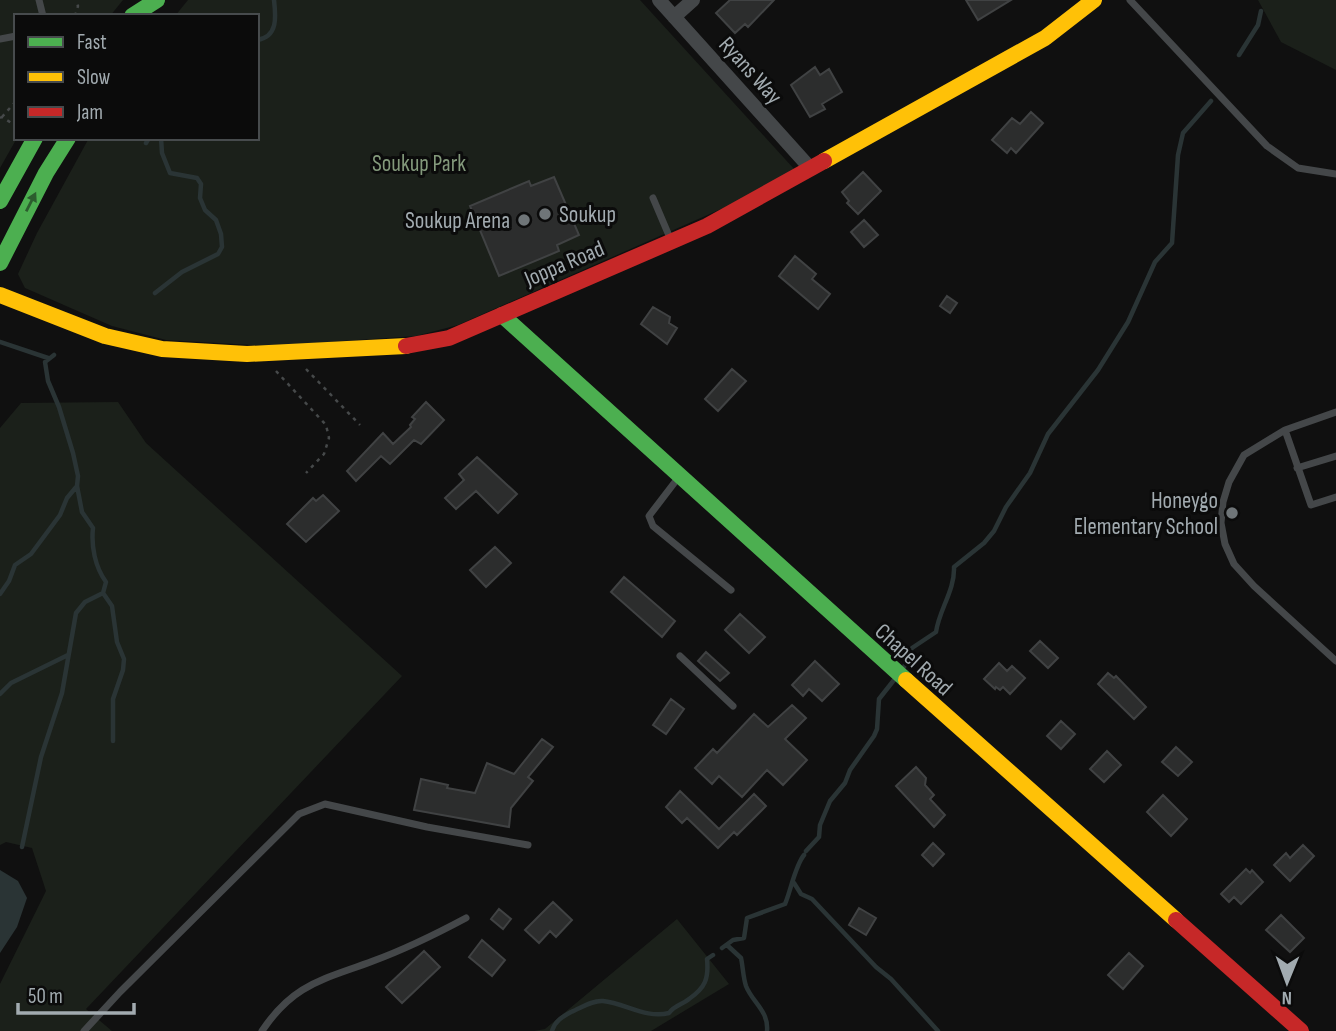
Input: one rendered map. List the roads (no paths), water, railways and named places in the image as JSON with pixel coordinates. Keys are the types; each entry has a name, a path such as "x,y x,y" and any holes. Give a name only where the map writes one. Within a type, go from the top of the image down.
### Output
{"street":[{"path":"135,14 158,0"},
{"name":"Ryans Way","path":"659,0 811,169"},
{"path":"674,18 693,0"},
{"name":"Joppa Road","path":"0,295 87,330 141,346 189,352 260,353 396,348 449,338 672,242 761,198 1045,38 1094,0"},
{"path":"0,201 34,140"},
{"path":"0,263 46,173 67,140"},
{"name":"Chapel Road","path":"502,315 843,625 1301,1031"}],"lane":[{"path":"1130,0 1267,146 1298,168 1336,174"},
{"path":"653,198 672,242"},
{"path":"1336,412 1285,430 1244,455 1228,482 1222,523 1225,544 1234,564 1254,586 1336,661"},
{"path":"1285,430 1311,505 1336,497"},
{"path":"1297,468 1336,456"},
{"path":"680,475 649,516 653,526 731,590"},
{"path":"680,656 733,706"},
{"path":"84,1031 290,823 312,808 325,803 427,827 528,845"},
{"path":"262,1031 276,1010 300,989 422,941 466,918"}],"waterway":[{"path":"259,39 272,31 275,19 274,0"},
{"path":"1239,55 1258,25 1261,11"},
{"path":"904,667 912,648 936,632 952,584 954,567 984,543 994,531 1006,507 1030,473 1048,434 1098,370 1128,322 1155,262 1172,243 1178,155 1183,133 1211,101"},
{"path":"155,293 182,272 218,254 222,247 216,220 205,210 200,198 201,184 197,178 170,173 162,153 161,140"},
{"path":"0,342 48,358"},
{"path":"22,847 41,757 62,693 76,613 85,602 103,593 106,582 95,556 93,528 82,512 73,453 48,381 45,362 54,355"},
{"path":"0,594 15,565 31,554 60,515 67,498 77,486"},
{"path":"103,593 112,606 117,642 124,659 113,699 113,741"},
{"path":"0,694 11,683 68,655"},
{"path":"806,851 819,837 820,825 830,801 845,783 850,770 874,736 879,699 894,680"},
{"path":"722,948 733,940 744,938 747,918 785,904 804,855"},
{"path":"794,883 801,894 812,899 938,1031"},
{"path":"727,945 741,958 746,986 763,1012 767,1031"},
{"path":"552,1031 557,1022 565,1016 599,1001 652,1014 669,1013 702,987 706,978 707,959 713,955"}],"place":[{"name":"Soukup","path":"545,214"},
{"name":"Soukup Arena","path":"524,220"},
{"name":"Honeygo Elementary School","path":"1232,513"}],"park label":[{"name":"Soukup Park","path":"419,163"}]}
